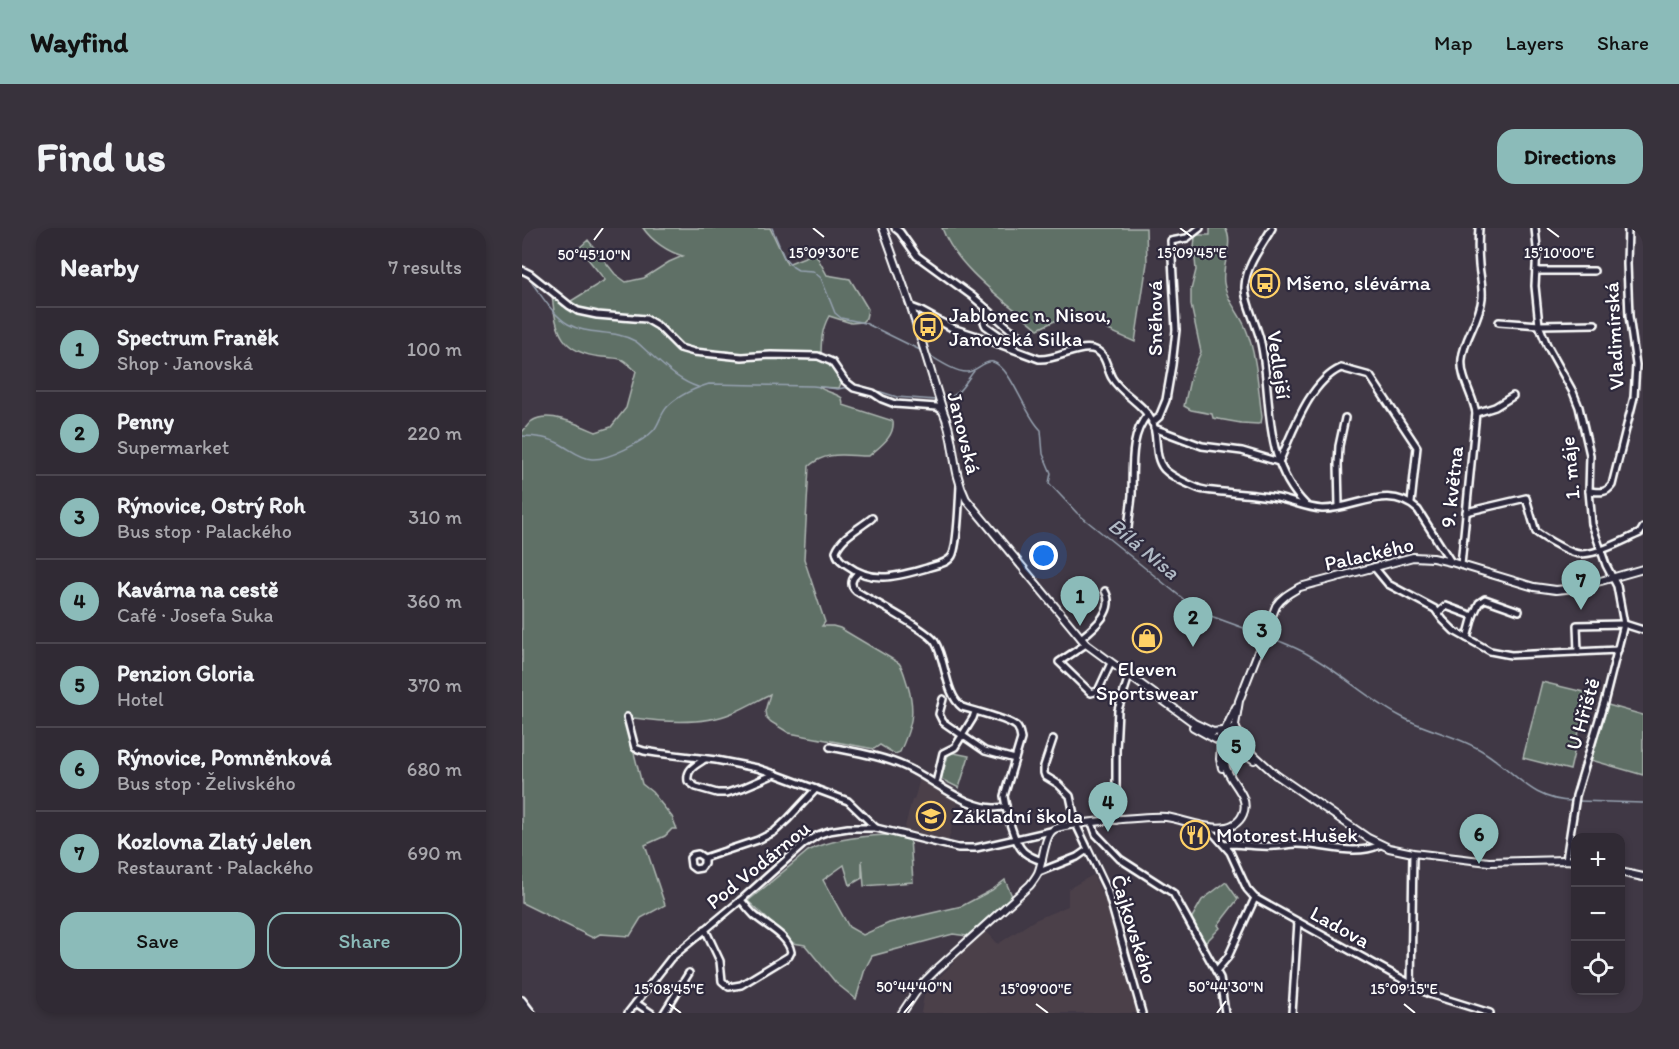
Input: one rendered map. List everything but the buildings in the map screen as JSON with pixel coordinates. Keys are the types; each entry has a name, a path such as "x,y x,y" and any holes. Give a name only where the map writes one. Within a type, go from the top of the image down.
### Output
{"street":[{"name":"Janovská","path":"884,228 948,423 957,475 966,499 1084,641 1201,727 1213,732 1223,730"},
{"path":"895,228 917,256 972,296 1022,337"},
{"name":"Sněhová","path":"1153,425 1166,400 1176,330 1171,241 1187,238 1200,228"},
{"name":"Vedlejší","path":"1272,228 1249,267 1245,286 1262,345 1272,440 1279,462 1295,495 1307,506"},
{"name":"9. května","path":"1461,565 1476,413 1463,372 1462,359 1480,310 1483,295 1479,265 1479,228"},
{"name":"1. máje","path":"1535,228 1536,305 1539,324 1547,345 1579,407 1590,455 1588,491 1592,524 1612,578"},
{"name":"Vladimírská","path":"1588,491 1603,492 1612,485 1635,397 1636,365 1629,316 1628,228"},
{"path":"522,270 578,311 651,321 680,348 694,352 742,357 806,354 826,358 835,365 845,381 854,388 906,406 942,408"},
{"path":"1536,271 1594,271"},
{"path":"910,307 952,328 980,336 1039,359 1048,359 1083,349 1094,349 1105,359 1110,376 1118,386 1148,414 1156,435 1158,460 1165,470 1177,478 1203,490 1276,498 1322,509 1374,498 1393,497 1411,503 1425,520 1451,562"},
{"path":"987,309 984,316 986,326 1010,343 1017,351"},
{"path":"1498,322 1595,324"},
{"path":"1153,425 1202,447 1242,451 1279,462 1304,409 1330,373 1341,368 1370,376 1416,447 1411,503"},
{"path":"1476,413 1495,407 1513,396"},
{"path":"1128,528 1135,441 1138,430 1148,414"},
{"path":"1339,506 1339,446 1345,418"},
{"path":"872,518 841,542 836,551 838,558 858,573 896,577 945,562 953,555 956,544 960,486"},
{"path":"1466,512 1526,498 1534,528 1539,534 1574,553 1581,554 1602,549 1640,533 1643,528"},
{"name":"Palackého","path":"1223,730 1239,701 1276,606 1284,596 1300,587 1413,557 1451,562 1546,589 1576,588 1643,569"},
{"path":"1374,567 1388,584 1435,609 1454,631 1490,651 1511,655 1618,650"},
{"path":"858,573 853,577 853,589 933,639 956,701 962,707 1016,726 1021,739 1004,796 1016,839 1024,852 1042,861"},
{"name":"U Hřiště","path":"1566,860 1576,796 1605,699 1624,624 1617,586 1612,578"},
{"path":"1105,591 1109,601 1106,612 1084,641 1059,662 1091,693 1098,691 1111,663"},
{"path":"1467,638 1473,616 1479,603 1485,599 1519,611"},
{"path":"1438,614 1446,606 1473,616"},
{"path":"1578,652 1577,625 1624,624 1643,630"},
{"path":"1116,820 1118,710 1129,676"},
{"path":"943,699 939,714 941,719 985,751 1015,759"},
{"name":"Palackého","path":"1238,732 1235,722 1239,701"},
{"name":"Janovská","path":"1175,710 1196,729 1220,743"},
{"path":"936,783 944,753 954,748 975,711"},
{"path":"627,717 635,748 757,768 848,801 876,828"},
{"path":"902,1013 931,974 1024,891 1039,872 1051,831 1076,824 1146,817 1167,817 1208,827 1230,826 1243,815 1244,808 1243,799 1220,763 1220,736 1223,730 1233,729 1238,732 1238,745 1227,751 1224,760 1230,778"},
{"name":"Čajkovského","path":"1053,738 1044,773 1070,796 1076,824 1107,890 1142,1013"},
{"path":"1239,740 1276,775"},
{"path":"1220,743 1226,748 1238,749 1380,845 1413,853 1489,862 1571,861"},
{"path":"830,747 868,754 905,766 968,801 993,809 1006,806"},
{"path":"707,759 689,770 688,780 696,787 717,793 742,789 775,774"},
{"path":"704,858 758,840 774,832 816,789"},
{"path":"1092,823 1096,834 1120,860 1173,893 1220,978 1225,1013"},
{"name":"Ladova","path":"1208,827 1230,852 1250,894 1429,994 1490,1013"},
{"name":"Pod Vodárnou","path":"628,1013 663,966 805,843 829,831 876,828 958,848 976,848 1051,831"},
{"path":"1082,837 1096,834"},
{"path":"1225,845 1298,844 1361,851 1380,845"},
{"path":"1039,872 1077,857 1087,850"},
{"path":"1411,985 1413,853"},
{"path":"1625,873 1643,877"},
{"path":"1216,970 1228,957 1255,897"},
{"path":"705,929 720,961 722,981 729,987 741,985 789,956 790,945 753,914 741,900"},
{"path":"1292,1013 1298,922"},
{"path":"664,1013 689,973"},
{"path":"522,1000 532,1013"},
{"path":"636,1003 651,1013"}],"shaded area":[{"name":"Základní škola","path":"921,776 958,801 948,842 904,831"},
{"path":"1093,875 1108,906 1120,941 1138,1013 921,1013 925,991 986,931 998,944 1035,920 1068,906 1068,889"}],"green space":[{"path":"643,228 770,228 787,264 815,253 827,275 850,279 868,309 866,318 862,322 851,323 829,316 821,342 821,359 831,364 842,381 839,388 819,387 842,398 843,405 893,421 892,432 886,441 869,456 830,456 809,466 804,559 825,622 822,626 840,628 899,663 908,686 912,712 904,743 900,752 895,754 880,745 874,749 789,733 766,717 765,711 770,694 721,717 696,721 634,718 627,726 642,784 652,792 672,817 677,829 672,829 665,836 645,845 665,905 641,918 630,936 600,934 593,938 522,903 522,432 532,421 547,417 564,420 596,432 611,427 626,408 636,371 621,359 588,355 569,345 559,330 552,295 563,306 605,280 579,248 588,240 615,274 626,282 644,278 683,256 661,245"},
{"path":"942,228 1146,228 1147,263 1135,342 1108,330 1100,315 1065,316 1038,329 970,270 949,243"},
{"path":"1210,228 1225,228 1228,234 1224,283 1227,295 1246,329 1253,350 1262,417 1261,423 1258,424 1213,418 1212,414 1191,410 1184,406 1191,375 1201,352 1191,305 1191,290 1196,270 1195,237 1210,235"},
{"path":"1542,682 1588,693 1570,770 1523,758"},
{"path":"1608,705 1643,715 1643,775 1591,760"},
{"path":"949,752 969,756 959,788 941,779"},
{"path":"886,835 910,839 913,882 864,886 862,860 862,878 850,885 844,865 823,880 849,927 863,935 889,923 962,906 992,890 1005,880 1012,896 967,936 953,934 872,956 865,969 856,999 836,983 805,945 793,943 748,901 808,851 836,841"},
{"path":"1226,882 1238,899 1218,925 1220,928 1205,943 1191,919 1202,900"}],"waterway":[{"name":"Bílá Nisa","path":"772,228 784,257 793,267 798,270 813,271 821,278 835,313 841,318 865,323 922,351"},
{"path":"532,283 553,310 568,324 584,330 627,337 635,341 672,373 698,387"},
{"name":"Bílá Nisa","path":"929,355 962,372 990,362 1000,366 1041,430 1043,454 1051,473 1049,483 1077,513 1192,606 1208,615 1263,635"},
{"path":"941,399 956,393 974,371"},
{"path":"522,436 550,439 583,457 599,459 642,440 654,430 672,402 709,384 813,386 838,389 848,387"},
{"path":"856,385 897,397 936,400"},
{"name":"Bílá Nisa","path":"1267,636 1309,655 1400,716 1474,746 1535,791 1558,800 1573,801"},
{"name":"Bílá Nisa","path":"1578,801 1643,803"}],"place":[{"name":"Mšeno, slévárna","path":"1265,283"},
{"name":"Jablonec n. Nisou, Janovská Silka","path":"928,327"},
{"name":"Kozlovna Zlatý Jelen","path":"1581,610"},
{"name":"Spectrum Franěk","path":"1080,626"},
{"name":"Eleven Sportswear","path":"1147,638"},
{"name":"Penny","path":"1193,647"},
{"name":"Rýnovice, Ostrý Roh","path":"1262,660"},
{"name":"Penzion Gloria","path":"1236,776"},
{"name":"Základní škola","path":"931,816"},
{"name":"Kavárna na cestě","path":"1108,832"},
{"name":"Motorest Hušek","path":"1195,835"},
{"name":"Rýnovice, Pomněnková","path":"1479,864"}]}
